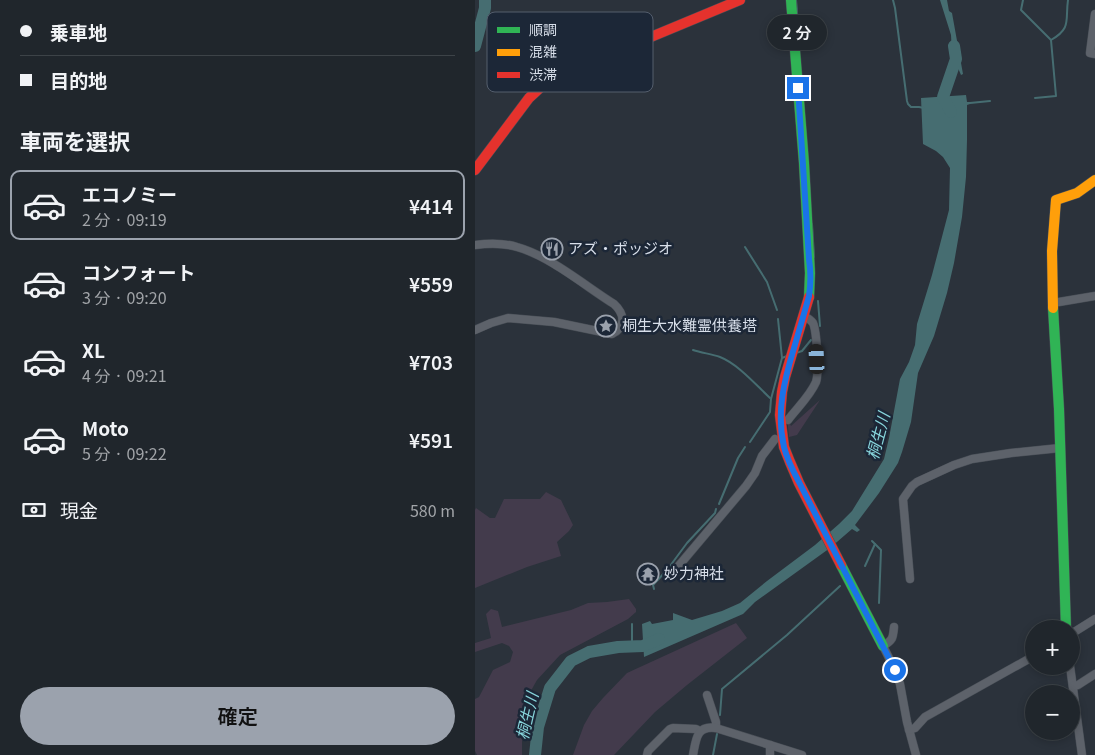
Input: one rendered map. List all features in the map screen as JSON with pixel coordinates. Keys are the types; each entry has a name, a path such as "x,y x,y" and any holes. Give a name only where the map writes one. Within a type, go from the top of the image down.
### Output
{"street":[{"path":"653,36 740,0"},
{"path":"791,0 811,270 809,296 785,377 781,403 784,446 799,482 895,670 916,755"},
{"path":"1095,14 1090,53 1095,54"},
{"path":"475,169 536,92"},
{"path":"1066,620 1052,251 1056,200 1077,193 1095,180"},
{"path":"475,245 485,243 515,246 539,255 614,304 622,313 620,328 612,334 554,322 508,318 475,330"},
{"path":"1053,303 1095,296"},
{"path":"788,420 811,392 817,376 813,325 809,318 804,316"},
{"path":"674,571 746,486 755,473 762,456 775,439"},
{"path":"910,579 903,499 912,486 954,465 972,459 1060,448"},
{"path":"1080,628 1095,619"},
{"path":"883,646 893,638 894,627"},
{"path":"909,730 915,728 925,717 1025,661"},
{"path":"1078,685 1095,674"},
{"path":"707,695 716,722 715,728"},
{"path":"647,755 648,750 673,728 696,729 700,731 715,728 802,755"},
{"path":"693,755 700,731"},
{"path":"1079,740 1081,755"},
{"path":"770,745 770,755"}],"shaded area":[{"path":"940,0 947,0 949,11 952,13 963,74 961,75 952,54 951,35"},
{"path":"966,95 967,102 970,102 970,104 967,105 966,177 962,217 947,293 934,336 918,373 911,422 898,463 855,525 860,530 857,532 852,529 830,548 755,602 743,614 644,657 642,624 650,621 652,624 673,620 673,613 692,620 722,611 740,603 815,545 852,511 884,459 900,379 915,345 917,324 949,210 950,168 943,157 923,144 921,98"},
{"path":"820,400 797,435 789,437 787,418 791,426"},
{"path":"546,492 561,500 573,525 557,542 561,556 527,567 475,588 476,508 490,518 495,518 504,499 540,499"},
{"path":"629,599 636,612 628,619 560,655 537,680 528,696 522,755 477,755 475,751 475,699 479,697 493,670 510,662 513,652 509,646 502,643 475,652 475,643 491,638 486,614 491,609 498,611 502,627 571,610 588,603"},
{"path":"736,623 747,638 655,712 614,755 573,755 584,725 592,711 627,673"}],"waterway":[{"path":"475,46 485,8 485,0"},
{"path":"796,0 800,50"},
{"path":"893,0 907,101 911,107 924,108"},
{"path":"1023,0 1021,10 1051,40 1056,96 1035,98"},
{"name":"桐生川","path":"1051,40 1058,36 1065,27 1068,0"},
{"name":"桐生川","path":"951,112 943,97 956,59 954,46"},
{"path":"970,103 990,101"},
{"path":"812,224 814,257"},
{"path":"745,247 767,282 777,310"},
{"path":"818,301 820,326"},
{"path":"778,319 782,358"},
{"path":"796,353 802,351 811,340"},
{"path":"693,350 727,360 747,375 770,398"},
{"path":"750,442 770,412 771,399 782,358 787,356"},
{"path":"719,504 738,458 745,447"},
{"path":"670,566 687,543 715,513 716,509"},
{"path":"872,541 881,550 879,603"},
{"path":"865,566 875,544"},
{"path":"654,589 653,585 668,569"},
{"path":"720,715 722,689 787,635 840,586"},
{"path":"632,624 632,646"},
{"name":"桐生川","path":"535,755 538,727 550,688 571,661 589,652 618,647 643,646 659,639"},
{"path":"713,755 717,734"}],"traffic: fast":[{"path":"791,0 804,163 810,273 809,297"},
{"path":"1053,308 1059,409 1066,620"},
{"path":"841,565 883,646"}],"traffic: slow":[{"path":"1053,308 1052,251 1056,200 1077,193 1095,180"}],"traffic: jam":[{"path":"653,36 740,0"},
{"path":"475,170 536,92"},
{"path":"809,297 785,377 780,415 784,447 790,462 841,565"}],"place":[{"name":"アズ・ポッジオ","path":"552,249"},
{"name":"桐生大水難霊供養塔","path":"606,326"},
{"name":"妙力神社","path":"648,574"}],"route":[{"path":"798,88 811,284 804,316 782,392 780,415 782,435 789,462 895,670"}]}
